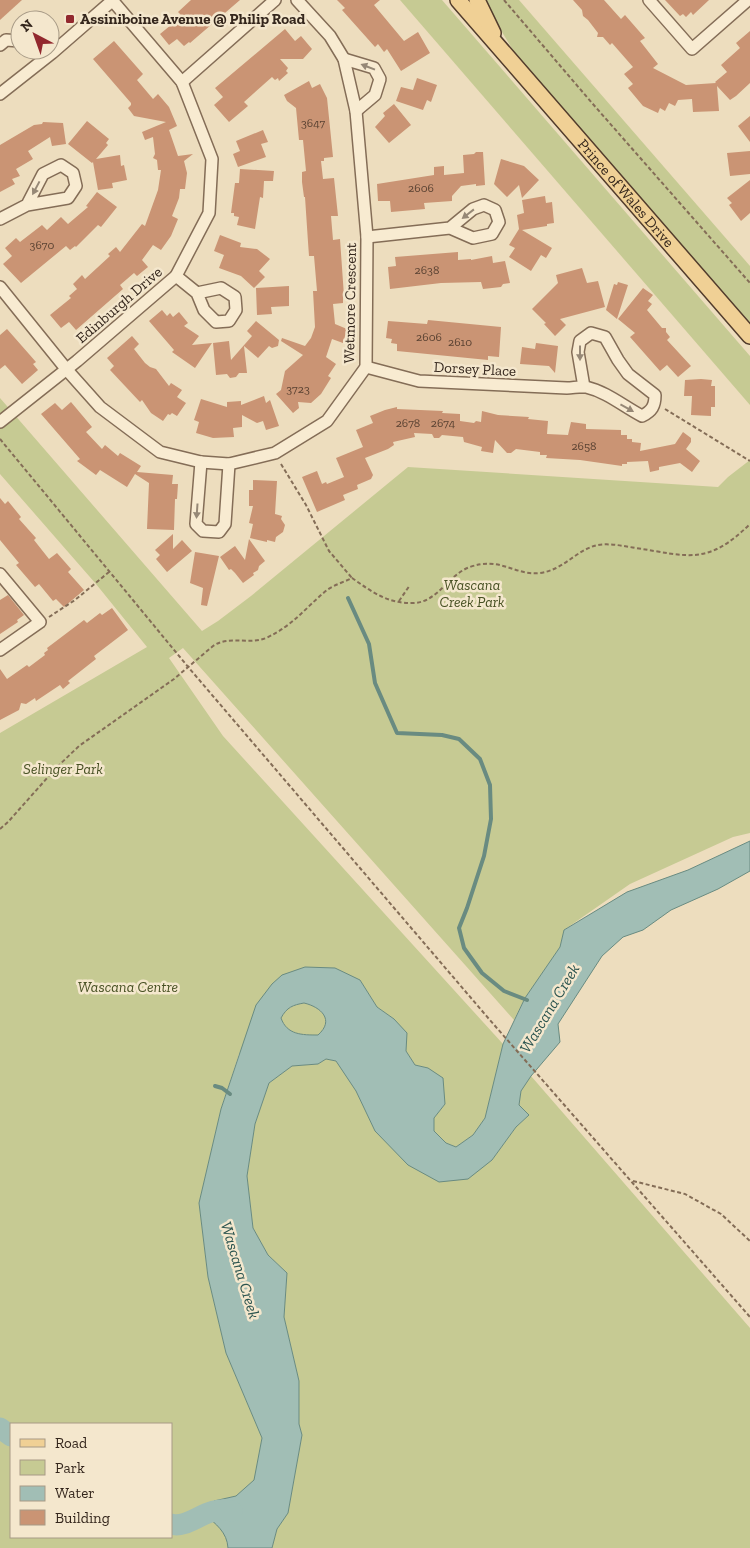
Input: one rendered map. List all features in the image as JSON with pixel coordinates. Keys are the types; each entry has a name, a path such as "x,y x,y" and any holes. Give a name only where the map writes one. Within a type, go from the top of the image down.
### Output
{"main road":[{"name":"Prince of Wales Drive","path":"458,0 750,336"},
{"name":"Prince of Wales Drive","path":"477,0 503,52"}],"street":[{"path":"60,42 113,0"},
{"name":"Edinburgh Drive","path":"0,422 67,370 176,276 209,213 212,160 182,82 113,0"},
{"path":"182,82 275,0"},
{"name":"Wetmore Crescent","path":"0,287 67,370 100,407 160,452 201,462 229,464 275,453 327,421 366,367 367,237 356,111 344,60 330,36 297,0"},
{"path":"649,0 692,49 748,0"},
{"path":"0,94 39,60"},
{"path":"344,60 374,68 380,79 375,95 356,111"},
{"path":"0,219 27,205"},
{"path":"367,237 450,228"},
{"path":"176,276 197,293"},
{"path":"584,387 578,352 580,341 591,333 606,337 628,374 655,395 655,403"},
{"name":"Dorsey Place","path":"366,367 419,381 567,388 584,387 605,393 622,406 642,416 650,412 655,403"},
{"path":"201,462 196,524 203,531 219,532 225,524 229,464"},
{"path":"0,574 40,622 0,650"}],"path":[{"path":"504,0 750,283"},
{"path":"655,403 750,461"},
{"path":"0,439 189,668 498,1030 750,1317"},
{"path":"275,453 306,505 329,551 352,578 376,595 390,600 415,603 428,599 458,573 470,567 486,563 498,563 524,572 539,573 552,570 597,545 617,545 687,556 703,555 720,548 736,538 750,524"},
{"path":"40,622 75,600 110,572"},
{"path":"0,829 79,746 189,668 218,643 231,640 252,641 264,638 296,620 328,589 352,578"},
{"path":"399,601 410,585"},
{"path":"631,1181 684,1194 721,1214 750,1241"}],"green space":[{"path":"400,0 442,0 750,356 750,405"},
{"path":"486,0 519,0 750,266 750,330 528,75 502,32"},
{"path":"0,398 202,631 251,596 408,467 718,487 750,460 750,833 733,837 630,884 564,930 560,947 525,998 514,1020 183,648 169,658 223,736 503,1044 485,1118 473,1135 456,1147 446,1143 434,1132 434,1118 445,1104 428,1068 415,1065 406,1051 394,1019 377,1007 360,980 305,967 239,1054 221,1109 199,1203 208,1277 226,1353 262,1438 255,1480 236,1496 214,1501 217,1525 228,1537 228,1548 0,1548 0,733 147,647 96,584 0,474"},
{"path":"304,1003 316,1008 326,1019 323,1029 318,1035 301,1034 291,1031 281,1018 291,1007"},
{"path":"326,1059 336,1061 356,1091 375,1131 492,1160 516,1127 529,1115 519,1105 521,1091 531,1076 750,1328 750,1548 272,1548 277,1529 288,1513 302,1435 299,1424 299,1381 284,1317 287,1273 268,1255 253,1228 247,1176 255,1124 269,1083 292,1066 318,1064"}],"water":[{"name":"Wascana Creek","path":"750,841 750,871 718,889 671,910 643,930 623,937 602,956 558,1024 560,1042 531,1076 521,1091 519,1105 529,1115 516,1127 492,1160 468,1179 439,1182 408,1165 375,1131 356,1091 336,1061 326,1059 318,1064 292,1066 269,1083 255,1124 247,1176 253,1228 268,1255 287,1273 284,1317 299,1381 299,1424 302,1435 288,1513 277,1529 272,1548 228,1548 226,1537 217,1525 204,1514 214,1501 236,1496 254,1480 262,1438 226,1353 208,1277 199,1203 221,1109 256,1005 272,984 282,975 305,967 335,968 360,980 377,1007 394,1019 407,1033 406,1051 415,1065 428,1068 443,1078 445,1104 434,1118 434,1131 446,1143 456,1147 473,1135 485,1118 503,1044 525,998 560,947 564,930 627,892 688,870","holes":["304,1003 320,1011 326,1019 323,1029 318,1035 296,1033 287,1028 281,1018 286,1011 291,1007"]}],"building":[{"path":"0,0 22,0 10,10 0,20"},
{"path":"191,0 240,0 190,43 184,46 177,39 169,45 160,34 182,16 178,12"},
{"path":"337,0 380,0 374,5 404,41 418,32 430,53 401,71 387,49 384,52 378,44 375,47 342,10 345,8"},
{"path":"573,0 604,0 621,19 625,15 645,38 640,41 658,64 653,68 686,85 716,83 727,72 721,65 740,48 736,43 750,31 750,83 730,100 717,86 719,111 693,112 692,99 678,100 675,106 669,103 665,111 660,108 658,113 643,106 628,88 633,84 624,74 633,67 612,43 610,45 603,37 597,37 598,33 583,16 582,10"},
{"path":"665,0 709,0 693,15 691,12 686,17 683,14 680,16"},
{"path":"285,29 295,41 301,36 312,49 303,59 280,59 288,68 286,71 288,73 279,81 278,78 275,80 272,77 244,102 248,106 229,122 214,105 223,97 215,88"},
{"path":"114,41 143,74 137,80 153,99 158,94 169,107 177,126 169,130 178,156 193,154 184,161 187,173 185,189 180,189 179,198 172,216 178,219 171,236 161,250 153,245 142,260 148,267 137,276 134,273 120,285 123,289 76,330 69,322 61,328 50,315 71,298 69,296 77,289 73,284 82,275 85,279 110,256 108,254 116,247 120,252 142,224 145,226 158,190 161,170 158,170 157,160 153,158 155,154 153,137 145,140 142,132 166,122 134,116 128,108 131,103 93,59"},
{"path":"417,78 437,85 431,102 427,100 423,110 396,101 401,87 413,90"},
{"path":"309,81 312,88 320,84 327,98 333,157 324,158 324,161 321,161 323,179 334,178 338,216 331,216 333,240 340,239 344,296 343,303 333,304 335,324 347,329 343,343 332,339 326,357 336,364 328,376 331,378 321,394 311,403 298,402 299,408 293,413 276,394 281,390 285,371 303,355 281,341 282,338 305,346 311,338 315,327 313,291 317,291 314,256 309,256 305,197 302,182 302,172 306,171 303,140 299,140 296,108 287,101 284,95"},
{"path":"394,104 411,125 389,143 375,127 385,116 383,113"},
{"path":"750,116 750,142 738,126"},
{"path":"87,121 109,139 106,143 108,145 96,159 120,155 121,166 124,165 127,180 112,183 113,188 98,190 93,162 68,144"},
{"path":"43,122 63,123 66,144 52,146 50,137 28,151 33,159 16,169 20,176 12,179 15,184 0,192 0,145 34,125 42,124"},
{"path":"263,130 268,142 261,144 266,157 238,167 233,154 240,151 236,141"},
{"path":"750,151 750,174 730,176 727,153"},
{"path":"483,152 485,185 461,186 452,196 452,201 424,203 425,209 391,212 390,201 378,201 377,184 434,175 434,167 444,166 444,175 464,173 463,155"},
{"path":"501,159 524,166 539,180 522,198 519,185 507,197 494,184"},
{"path":"240,169 274,171 273,181 264,181 263,198 260,197 255,229 237,225 239,217 231,213 235,183 239,183"},
{"path":"750,180 750,213 741,221 729,205 732,203 727,198"},
{"path":"97,192 117,207 101,227 98,225 76,247 70,250 66,246 21,283 3,264 12,256 5,248 16,238 20,242 42,225 47,230 61,217 68,224 88,207 86,206"},
{"path":"545,196 546,203 552,202 554,223 522,230 552,248 546,258 541,255 531,271 509,257 515,248 509,245 519,229 517,215 524,213 522,200"},
{"path":"220,235 241,243 240,247 257,249 270,259 259,271 265,277 254,288 241,276 219,268 224,255 214,251"},
{"path":"458,252 458,260 471,260 492,256 493,263 505,261 510,283 503,284 501,287 483,289 481,282 441,283 390,289 388,267 396,266 395,257"},
{"path":"582,268 587,283 598,281 605,307 560,319 566,325 555,336 544,324 546,323 532,309 558,283 556,275"},
{"path":"618,282 628,285 617,319 606,310 614,284 617,285"},
{"path":"289,286 289,306 271,307 272,314 257,315 256,288"},
{"path":"643,288 653,295 648,301 652,304 647,310 662,328 666,328 666,332 670,337 667,340 691,366 678,377 667,365 660,371 630,337 635,333 618,319"},
{"path":"162,310 167,316 170,313 173,317 179,312 188,323 184,326 199,336 192,345 212,343 195,368 172,352 174,350 149,321"},
{"path":"428,320 501,327 499,357 488,356 488,360 397,351 397,344 391,343 392,339 386,338 388,321 427,324"},
{"path":"256,321 279,340 278,346 272,348 269,346 258,358 244,346 247,373 239,373 236,377 230,378 227,374 216,375 213,343 229,341 231,360 252,336 247,331"},
{"path":"7,329 36,362 33,364 38,370 22,384 5,365 0,369 0,335"},
{"path":"132,336 139,344 134,349 145,363 156,369 169,386 171,383 182,390 177,397 186,403 177,416 172,413 168,414 163,421 151,413 142,400 140,402 110,370 114,366 107,358"},
{"path":"536,343 558,346 555,373 549,366 520,364 522,347 535,349"},
{"path":"685,380 712,380 711,386 715,386 715,407 711,407 711,416 691,415 692,396 684,396"},
{"path":"264,396 266,403 270,400 279,426 266,430 263,421 257,423 242,415 242,427 233,428 234,437 213,438 196,433 199,422 194,420 201,399 227,407 227,402 241,401 241,405"},
{"path":"71,402 92,427 86,432 102,449 105,445 118,456 120,453 141,466 137,472 173,475 172,484 178,484 177,499 175,499 174,530 147,529 149,483 135,474 127,487 100,470 96,475 77,461 80,459 41,414 55,403 62,410"},
{"path":"397,407 397,409 443,411 442,413 460,414 460,421 474,423 476,421 481,422 482,411 498,415 529,417 528,419 548,421 547,434 568,435 571,422 586,424 586,429 621,430 621,435 627,435 627,439 632,439 632,442 641,443 640,451 675,444 683,432 691,438 691,442 686,449 700,461 692,472 680,463 659,467 659,470 650,472 648,461 627,462 627,464 622,464 622,466 580,460 546,458 547,455 540,455 540,452 516,449 511,453 507,453 495,440 493,453 481,451 482,447 464,442 463,437 442,435 439,438 434,438 432,434 414,433 415,437 393,442 394,445 388,449 365,458 373,475 371,479 357,485 358,489 343,495 345,500 317,512 302,477 317,471 322,484 326,482 327,484 344,477 336,458 363,447 356,430 373,423 370,416"},
{"path":"253,480 277,481 275,514 282,516 281,519 285,525 283,532 276,537 275,542 250,538 253,524 249,523 253,506 249,506 249,490 253,490"},
{"path":"0,498 5,504 8,501 21,517 19,519 36,538 34,540 49,559 57,553 71,569 68,572 84,590 64,607 56,599 53,601 39,584 35,587 16,565 19,563 0,540"},
{"path":"173,534 173,549 182,540 192,551 167,572 156,559 160,555 155,550"},
{"path":"249,539 265,561 253,573 254,575 243,583 231,569 229,570 220,557 235,546 245,560"},
{"path":"195,552 219,556 207,606 201,605 203,588 190,583"},
{"path":"8,595 24,615 17,620 18,622 0,634 0,600"},
{"path":"112,608 128,630 94,656 96,659 68,681 70,683 63,689 60,685 36,701 35,698 26,704 21,703 19,710 0,720 0,669 7,679 27,665 29,667 45,655 44,653 48,650 47,648 84,620 87,623 100,613 102,615"}],"waterway":[{"path":"348,598 369,644 375,683 397,733 442,735 459,739 480,759 490,785 491,819 484,856 459,928 464,948 482,973 504,991 527,1000"},
{"path":"215,1086 222,1088 230,1094"},
{"path":"0,1428 10,1435"},
{"path":"172,1524 185,1524 214,1511 232,1511"}],"place":[{"name":"Assiniboine Avenue @ Philip Road","path":"70,19"}],"park label":[{"name":"Wascana Creek Park","path":"472,594"},
{"name":"Selinger Park","path":"63,769"},
{"name":"Wascana Centre","path":"128,987"}]}
